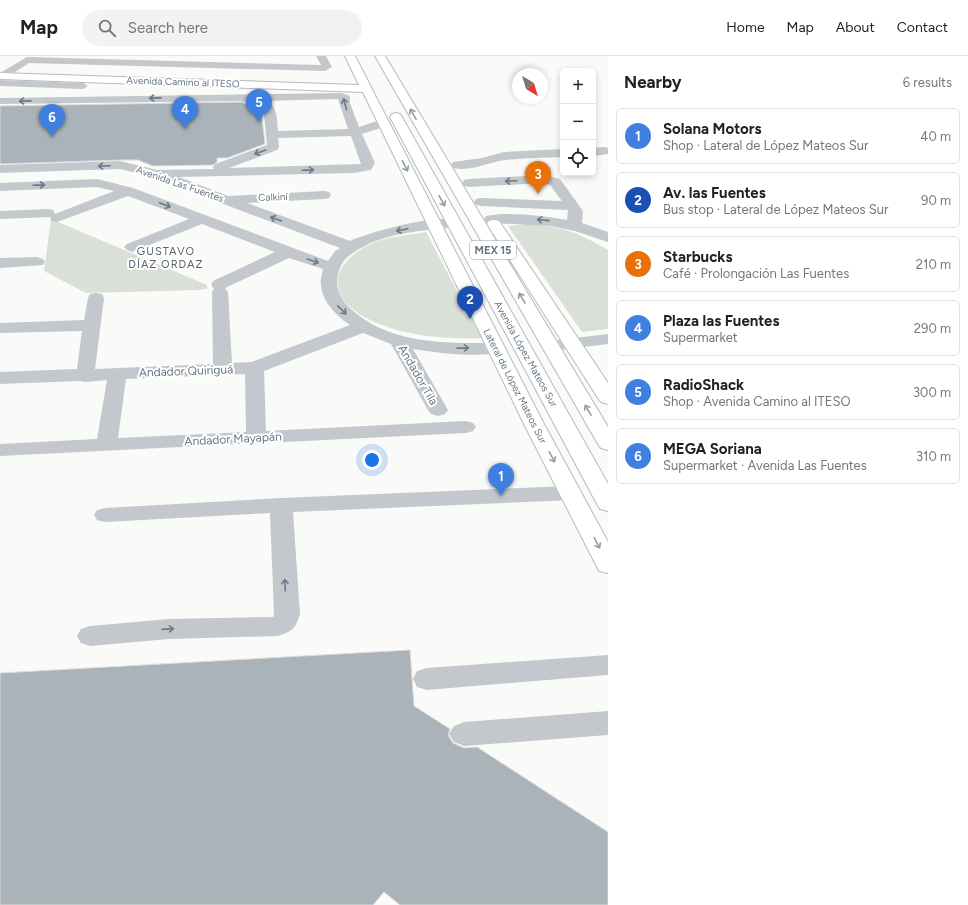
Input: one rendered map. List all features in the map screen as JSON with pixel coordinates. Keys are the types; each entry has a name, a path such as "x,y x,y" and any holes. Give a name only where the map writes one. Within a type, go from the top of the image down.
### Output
{"main road":[{"name":"Lateral de López Mateos Sur","path":"350,56 496,348 608,565"},
{"name":"Avenida López Mateos Sur","path":"363,56 608,504"},
{"name":"Avenida López Mateos Sur","path":"380,56 608,444"},
{"path":"400,69 400,91"},
{"name":"Avenida Camino al ITESO","path":"2,75 172,79 345,80 364,84"},
{"name":"Avenida Camino al ITESO","path":"172,79 205,82 364,84"},
{"path":"427,112 490,219 608,398"}],"street":[{"path":"2,75 28,58 183,60 325,68 327,67 321,56"},
{"path":"151,88 172,79 183,60"},
{"path":"2,75 151,88 221,90"},
{"path":"143,170 222,166 272,148 270,114 267,106 236,96 205,82"},
{"path":"0,101 236,96 341,96 344,97 357,137 368,163 366,167 360,168 157,174"},
{"path":"357,137 383,122"},
{"path":"272,135 357,137 366,139 391,138"},
{"path":"458,165 483,162 504,156 560,153"},
{"name":"Avenida Las Fuentes","path":"0,169 120,165 143,170 352,247"},
{"path":"76,184 87,175 83,166"},
{"path":"469,183 548,180 557,183 576,211 574,225"},
{"name":"Avenida Las Fuentes","path":"0,187 105,184 128,191 331,267"},
{"path":"0,215 52,216 128,191"},
{"name":"Calkiní","path":"223,199 324,195"},
{"path":"481,202 572,206"},
{"path":"132,248 202,219"},
{"path":"490,219 535,220 574,225 608,237"},
{"path":"454,223 434,224 392,232 352,247 337,258 331,267 328,279 330,291 337,304 349,316 364,326 398,340 432,347 496,348"},
{"path":"223,370 220,288 288,252"},
{"path":"0,263 37,262"},
{"path":"85,376 96,298"},
{"path":"0,328 92,325"},
{"name":"Andador Quiriguá","path":"0,378 85,376 254,368 364,326"},
{"path":"550,346 607,339"},
{"name":"Andador Tila","path":"398,340 438,410"},
{"path":"254,368 256,438"},
{"path":"106,445 117,374"},
{"name":"Andador Mayapán","path":"0,450 466,427"},
{"path":"105,515 281,505 571,493"},
{"path":"90,636 169,629 278,626 284,623 287,614 281,505"},
{"path":"427,679 608,665"},
{"path":"464,734 608,723"}],"shaded area":[{"path":"51,219 207,285 207,289 86,293 44,271"},
{"path":"529,224 561,229 588,239 608,250 608,329 582,332 508,226"},
{"path":"426,232 482,338 434,337 401,331 371,320 358,313 346,303 339,292 338,282 340,272 346,262 354,254 365,247 384,239"}],"building":[{"path":"241,102 261,109 265,144 227,158 217,158 217,162 213,165 153,166 138,160 0,164 0,106"},
{"path":"410,650 414,706 450,729 448,735 453,743 464,748 477,747 608,832 608,905 400,905 384,892 373,905 0,905 0,673"}],"place":[{"name":"RadioShack","path":"259,122"},
{"name":"Plaza las Fuentes","path":"185,129"},
{"name":"MEGA Soriana","path":"52,137"},
{"name":"Starbucks","path":"538,194"},
{"name":"Av. las Fuentes","path":"470,319"},
{"name":"Solana Motors","path":"501,496"}],"district":[{"name":"GUSTAVO DÍAZ ORDAZ","path":"166,257"}]}
